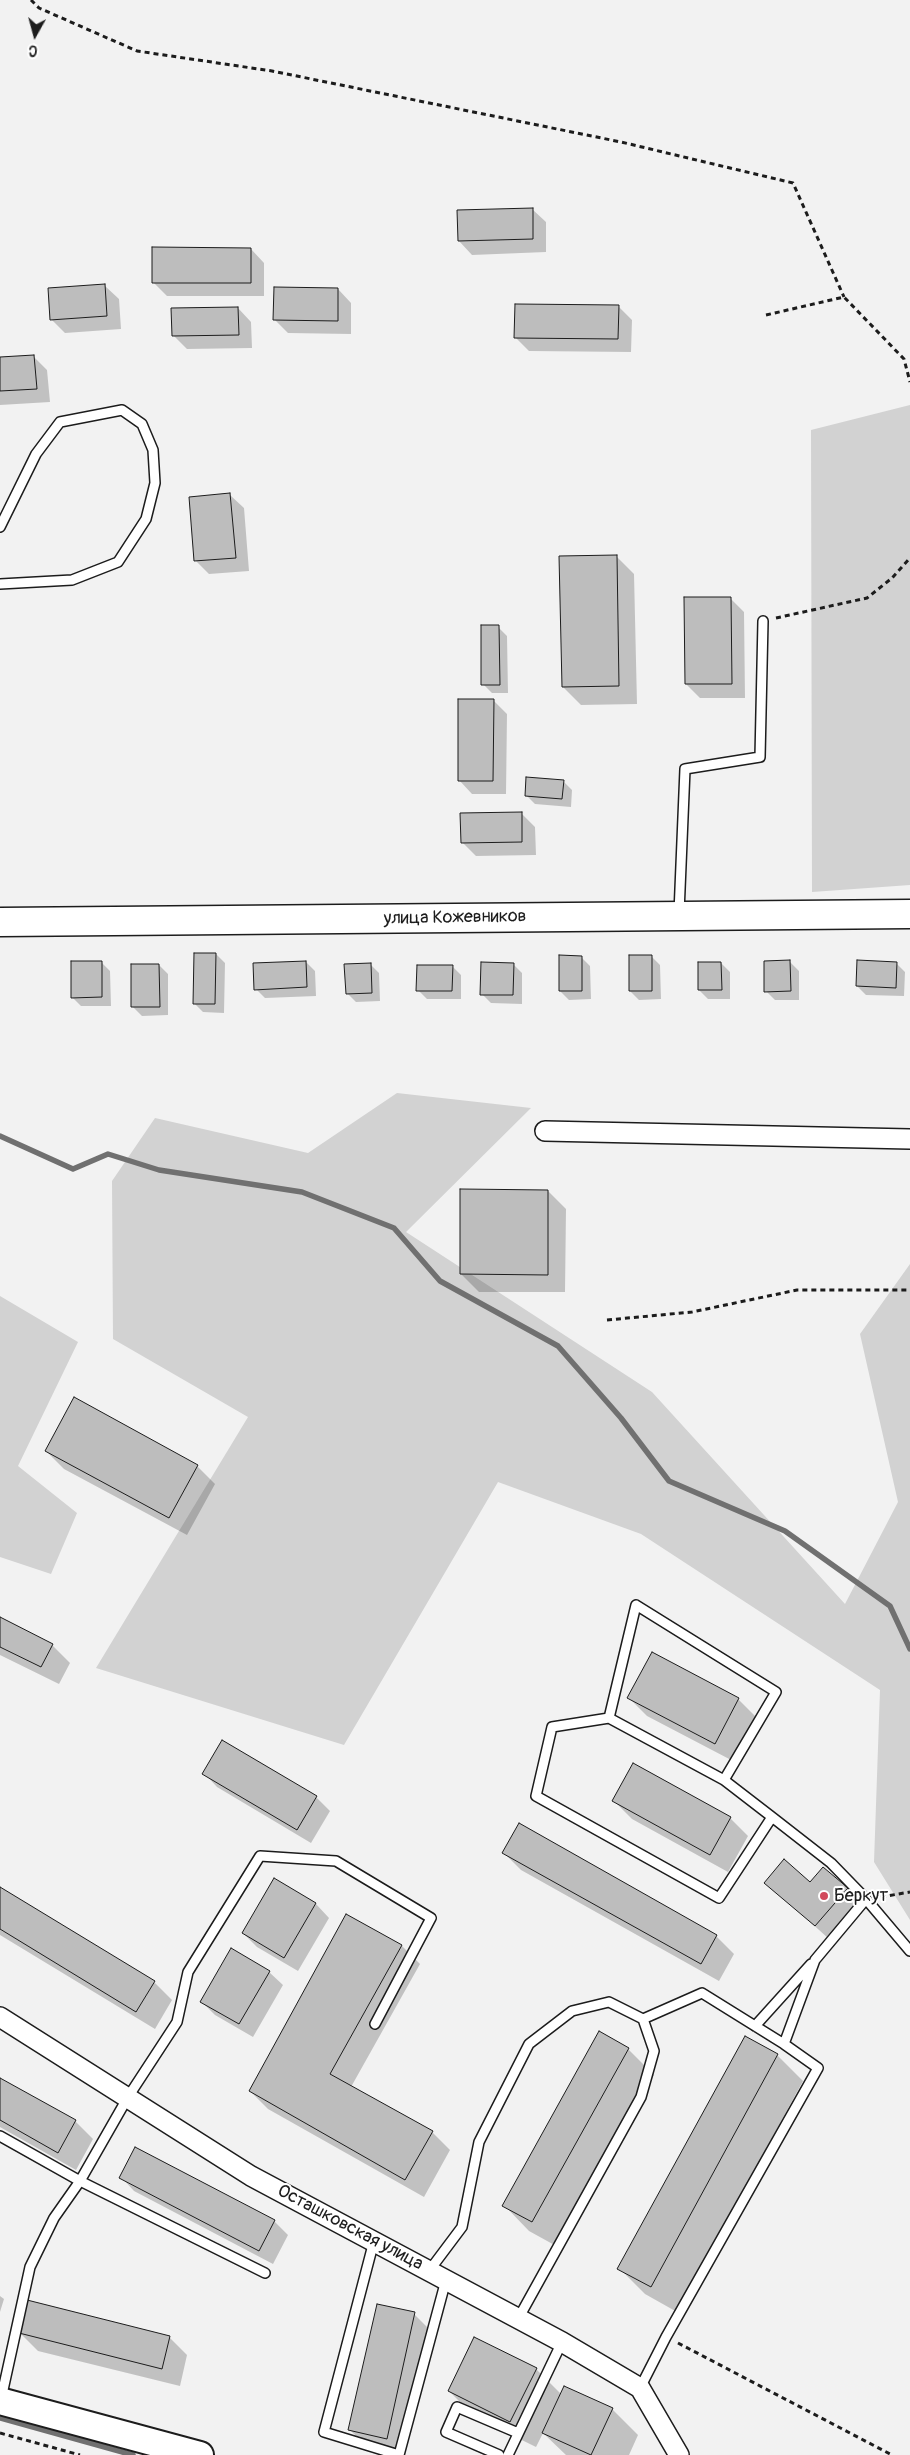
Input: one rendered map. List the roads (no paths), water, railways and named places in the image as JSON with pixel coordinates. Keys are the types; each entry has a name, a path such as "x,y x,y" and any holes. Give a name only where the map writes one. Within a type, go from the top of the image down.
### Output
{"main road":[{"name":"улица Кожевников","path":"0,922 910,914"}],"street":[{"path":"545,1131 910,1139"},
{"name":"Осташковская улица","path":"0,2017 251,2176 562,2342 640,2388 679,2455"},
{"path":"0,2401 200,2455"}],"lane":[{"path":"0,527 36,454 60,422 122,410 142,424 153,450 155,483 146,519 118,562 72,580 0,584"},
{"path":"679,916 685,769 760,757 763,621"},
{"path":"609,1718 636,1606 776,1692 724,1780"},
{"path":"772,1817 719,1898 536,1796 552,1727 609,1718 724,1780 772,1817 831,1863 866,1899 910,1951"},
{"path":"0,2401 30,2267 54,2218 80,2181 128,2097 177,2022 188,1972 260,1856 336,1861 431,1918 375,2024"},
{"path":"755,2026 815,1960 866,1899"},
{"path":"784,2044 815,1960"},
{"path":"640,2388 666,2337 818,2068 784,2044 702,1993 643,2019"},
{"path":"429,2271 462,2227 479,2142 529,2044 572,2011 609,2002 643,2019 654,2051 641,2097 518,2319"},
{"path":"0,2136 80,2181 265,2273"},
{"path":"374,2242 324,2432 398,2455 446,2280"},
{"path":"508,2455 562,2342"},
{"path":"499,2455 446,2432 457,2407 518,2433"}],"waterway":[{"path":"0,1136 73,1169 108,1154 159,1170 302,1192 394,1228 440,1281 558,1346 621,1418 669,1481 785,1531 890,1606 910,1649"},
{"path":"0,2418 133,2455"}],"place":[{"name":"Беркут","path":"824,1896"}]}
